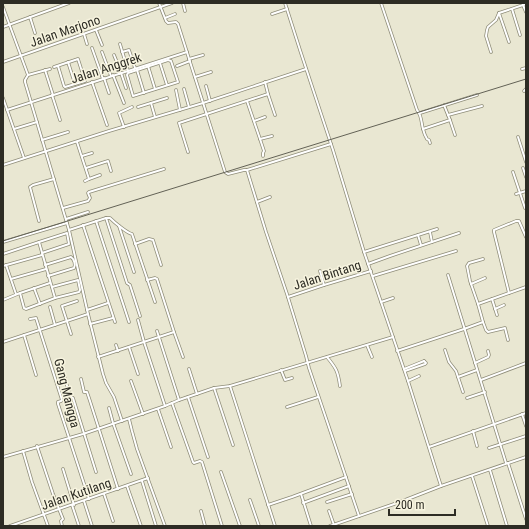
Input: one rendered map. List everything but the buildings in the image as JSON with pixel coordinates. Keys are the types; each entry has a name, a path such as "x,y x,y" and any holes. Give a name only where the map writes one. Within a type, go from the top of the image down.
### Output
{"street":[{"path":"3,27 69,3"},
{"path":"159,3 164,18 167,22 177,23 225,172 228,174 247,170 331,144"},
{"name":"Jalan Marjono","path":"3,62 172,3"},
{"path":"182,3 185,11"},
{"path":"285,3 331,144 364,252 408,381 441,486"},
{"path":"381,3 417,110 420,114 423,129 430,143"},
{"path":"491,52 486,36 487,30 488,27 496,20 499,13 525,5 526,12"},
{"path":"3,7 28,76"},
{"path":"272,14 287,9"},
{"path":"512,9 520,35"},
{"path":"499,13 508,42"},
{"path":"164,18 175,14"},
{"path":"30,17 35,33"},
{"path":"96,30 102,45"},
{"path":"84,34 87,44"},
{"path":"120,44 128,71"},
{"path":"92,48 109,93"},
{"path":"122,52 129,50 144,93"},
{"path":"102,52 124,103"},
{"name":"Jalan Anggrek","path":"7,110 76,86 148,66 187,52"},
{"path":"114,55 126,88"},
{"path":"177,66 203,55"},
{"path":"54,67 77,59 85,81 76,86 64,86 58,66"},
{"path":"136,69 127,74 134,96 144,93 178,81 171,61 168,60 148,66 155,89"},
{"path":"68,62 76,86"},
{"path":"160,63 167,85"},
{"path":"522,69 526,68"},
{"path":"50,69 28,76 25,82 66,218 104,379 113,396 122,421"},
{"path":"3,165 203,103 306,69"},
{"path":"45,70 60,120"},
{"path":"195,77 211,72"},
{"path":"92,82 107,125"},
{"path":"265,82 275,115"},
{"path":"206,86 210,100"},
{"path":"184,89 189,107"},
{"path":"176,90 180,110"},
{"path":"188,152 180,123 268,94"},
{"path":"420,114 477,95"},
{"path":"3,98 24,158"},
{"path":"138,107 167,98"},
{"path":"247,101 264,151 263,156"},
{"path":"151,103 155,117"},
{"path":"444,105 455,135"},
{"path":"448,115 482,106"},
{"path":"124,127 119,113 132,107"},
{"path":"254,121 265,117"},
{"path":"423,129 450,120"},
{"path":"14,129 37,122"},
{"path":"42,140 68,132"},
{"path":"260,139 272,136"},
{"path":"518,137 526,162"},
{"path":"77,142 89,179"},
{"path":"82,156 92,152"},
{"path":"86,168 108,161 112,172"},
{"path":"523,168 526,177"},
{"path":"62,208 88,201 89,192 164,170"},
{"path":"247,170 318,396 359,516"},
{"path":"513,172 525,208"},
{"path":"85,180 100,175"},
{"path":"39,221 30,187 54,179"},
{"path":"516,194 526,191"},
{"path":"257,202 270,197"},
{"path":"66,218 88,212"},
{"path":"106,218 127,283 130,286 140,316"},
{"path":"69,230 110,218 128,233 132,234 155,302"},
{"path":"509,293 494,231 497,228 519,220 526,237"},
{"path":"96,221 130,322"},
{"path":"3,242 67,223"},
{"path":"83,225 115,322"},
{"path":"118,225 134,272"},
{"path":"364,252 437,229"},
{"path":"430,232 432,242"},
{"path":"3,254 66,233 67,234 69,244 3,266"},
{"path":"368,264 459,233"},
{"path":"418,235 421,245"},
{"path":"135,244 149,239 153,240 161,265"},
{"path":"38,242 55,298"},
{"path":"373,276 456,251"},
{"path":"45,265 71,257 73,258 74,268 48,276"},
{"path":"483,259 468,265 467,267 471,284 486,330 488,332 504,328 506,330 508,340"},
{"path":"6,265 16,294"},
{"path":"11,279 46,268"},
{"path":"320,271 324,285"},
{"name":"Jalan Bintang","path":"288,297 371,271"},
{"path":"448,275 494,424 526,519"},
{"path":"471,284 485,278"},
{"path":"147,280 157,279 183,357"},
{"path":"20,293 25,309 80,291 78,281 76,280 52,287"},
{"path":"3,300 16,294 50,283"},
{"path":"478,304 526,287"},
{"path":"34,288 40,304"},
{"path":"381,302 393,298"},
{"path":"492,299 497,315"},
{"path":"71,334 62,306 77,301"},
{"path":"87,310 108,303"},
{"path":"495,309 504,305"},
{"path":"50,307 55,324"},
{"path":"3,342 88,314"},
{"path":"30,319 36,318 40,330"},
{"path":"90,324 113,318"},
{"path":"138,320 165,406"},
{"path":"397,351 483,322"},
{"name":"Gang Mangga","path":"40,330 62,400 58,402 58,404 69,438"},
{"path":"157,331 179,400"},
{"path":"98,357 174,332"},
{"path":"24,335 36,375"},
{"path":"3,457 129,419 214,388 230,386 393,337"},
{"path":"116,344 118,351"},
{"path":"367,345 372,357"},
{"path":"129,347 138,374"},
{"path":"446,350 449,362 458,376 463,392"},
{"path":"475,363 488,357 488,351"},
{"path":"327,357 336,368 340,386"},
{"path":"424,361 425,362 425,364 404,370 424,361"},
{"path":"481,380 526,363"},
{"path":"189,369 197,394"},
{"path":"281,370 285,380 292,378"},
{"path":"458,376 477,370"},
{"path":"63,372 96,472"},
{"path":"408,381 419,376"},
{"path":"81,378 84,392 87,392 118,489"},
{"path":"131,381 143,414"},
{"path":"230,386 276,526"},
{"path":"214,388 233,445"},
{"path":"467,398 484,392"},
{"path":"286,407 318,396"},
{"path":"188,397 208,457"},
{"path":"172,403 193,462 201,461 222,526"},
{"path":"109,408 131,474"},
{"path":"158,409 171,447"},
{"path":"429,447 526,413"},
{"path":"522,414 526,426"},
{"path":"129,419 148,478 166,526"},
{"path":"473,431 477,446"},
{"path":"489,448 526,436"},
{"path":"69,438 89,499"},
{"path":"37,446 63,519 61,520 62,526"},
{"path":"23,451 32,482 48,526"},
{"path":"330,526 441,486 526,458"},
{"path":"63,469 79,526"},
{"path":"490,470 508,526"},
{"path":"221,472 240,526"},
{"path":"472,476 488,526"},
{"path":"268,505 346,477"},
{"name":"Jalan Kutilang","path":"10,526 148,478"},
{"path":"142,481 156,526"},
{"path":"127,486 142,526"},
{"path":"303,503 349,486"},
{"path":"104,494 113,521"},
{"path":"301,494 311,526"},
{"path":"327,502 352,494"},
{"path":"250,500 259,526"},
{"path":"84,501 92,526"},
{"path":"201,511 205,526"},
{"path":"329,511 334,525"}],"railway":[{"path":"3,241 526,79"}]}
